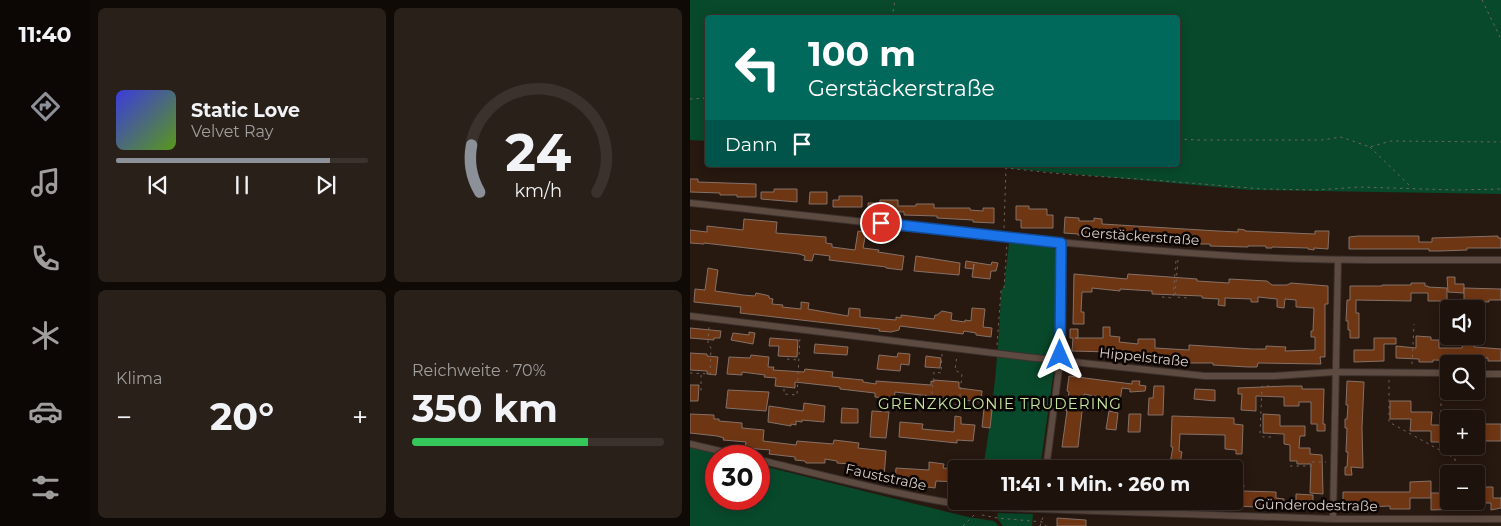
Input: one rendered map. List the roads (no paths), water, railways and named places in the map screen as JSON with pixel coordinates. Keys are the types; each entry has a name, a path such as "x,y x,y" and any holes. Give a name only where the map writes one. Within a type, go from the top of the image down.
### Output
{"street":[{"name":"Gerstäckerstraße","path":"690,203 1061,243 1177,252 1338,260 1501,260"},
{"path":"1047,460 1060,361 1061,243"},
{"path":"1333,519 1338,260"},
{"name":"Hippelstraße","path":"690,316 801,331 1205,376 1274,376 1335,372 1440,373"},
{"path":"1485,374 1501,374"},
{"path":"690,444 705,448"},
{"name":"Fauststraße","path":"770,463 892,492 948,503"},
{"name":"Günderodestraße","path":"1145,510 1333,519 1501,520"}],"district":[{"name":"GRENZKOLONIE TRUDERING","path":"1000,403"}]}
